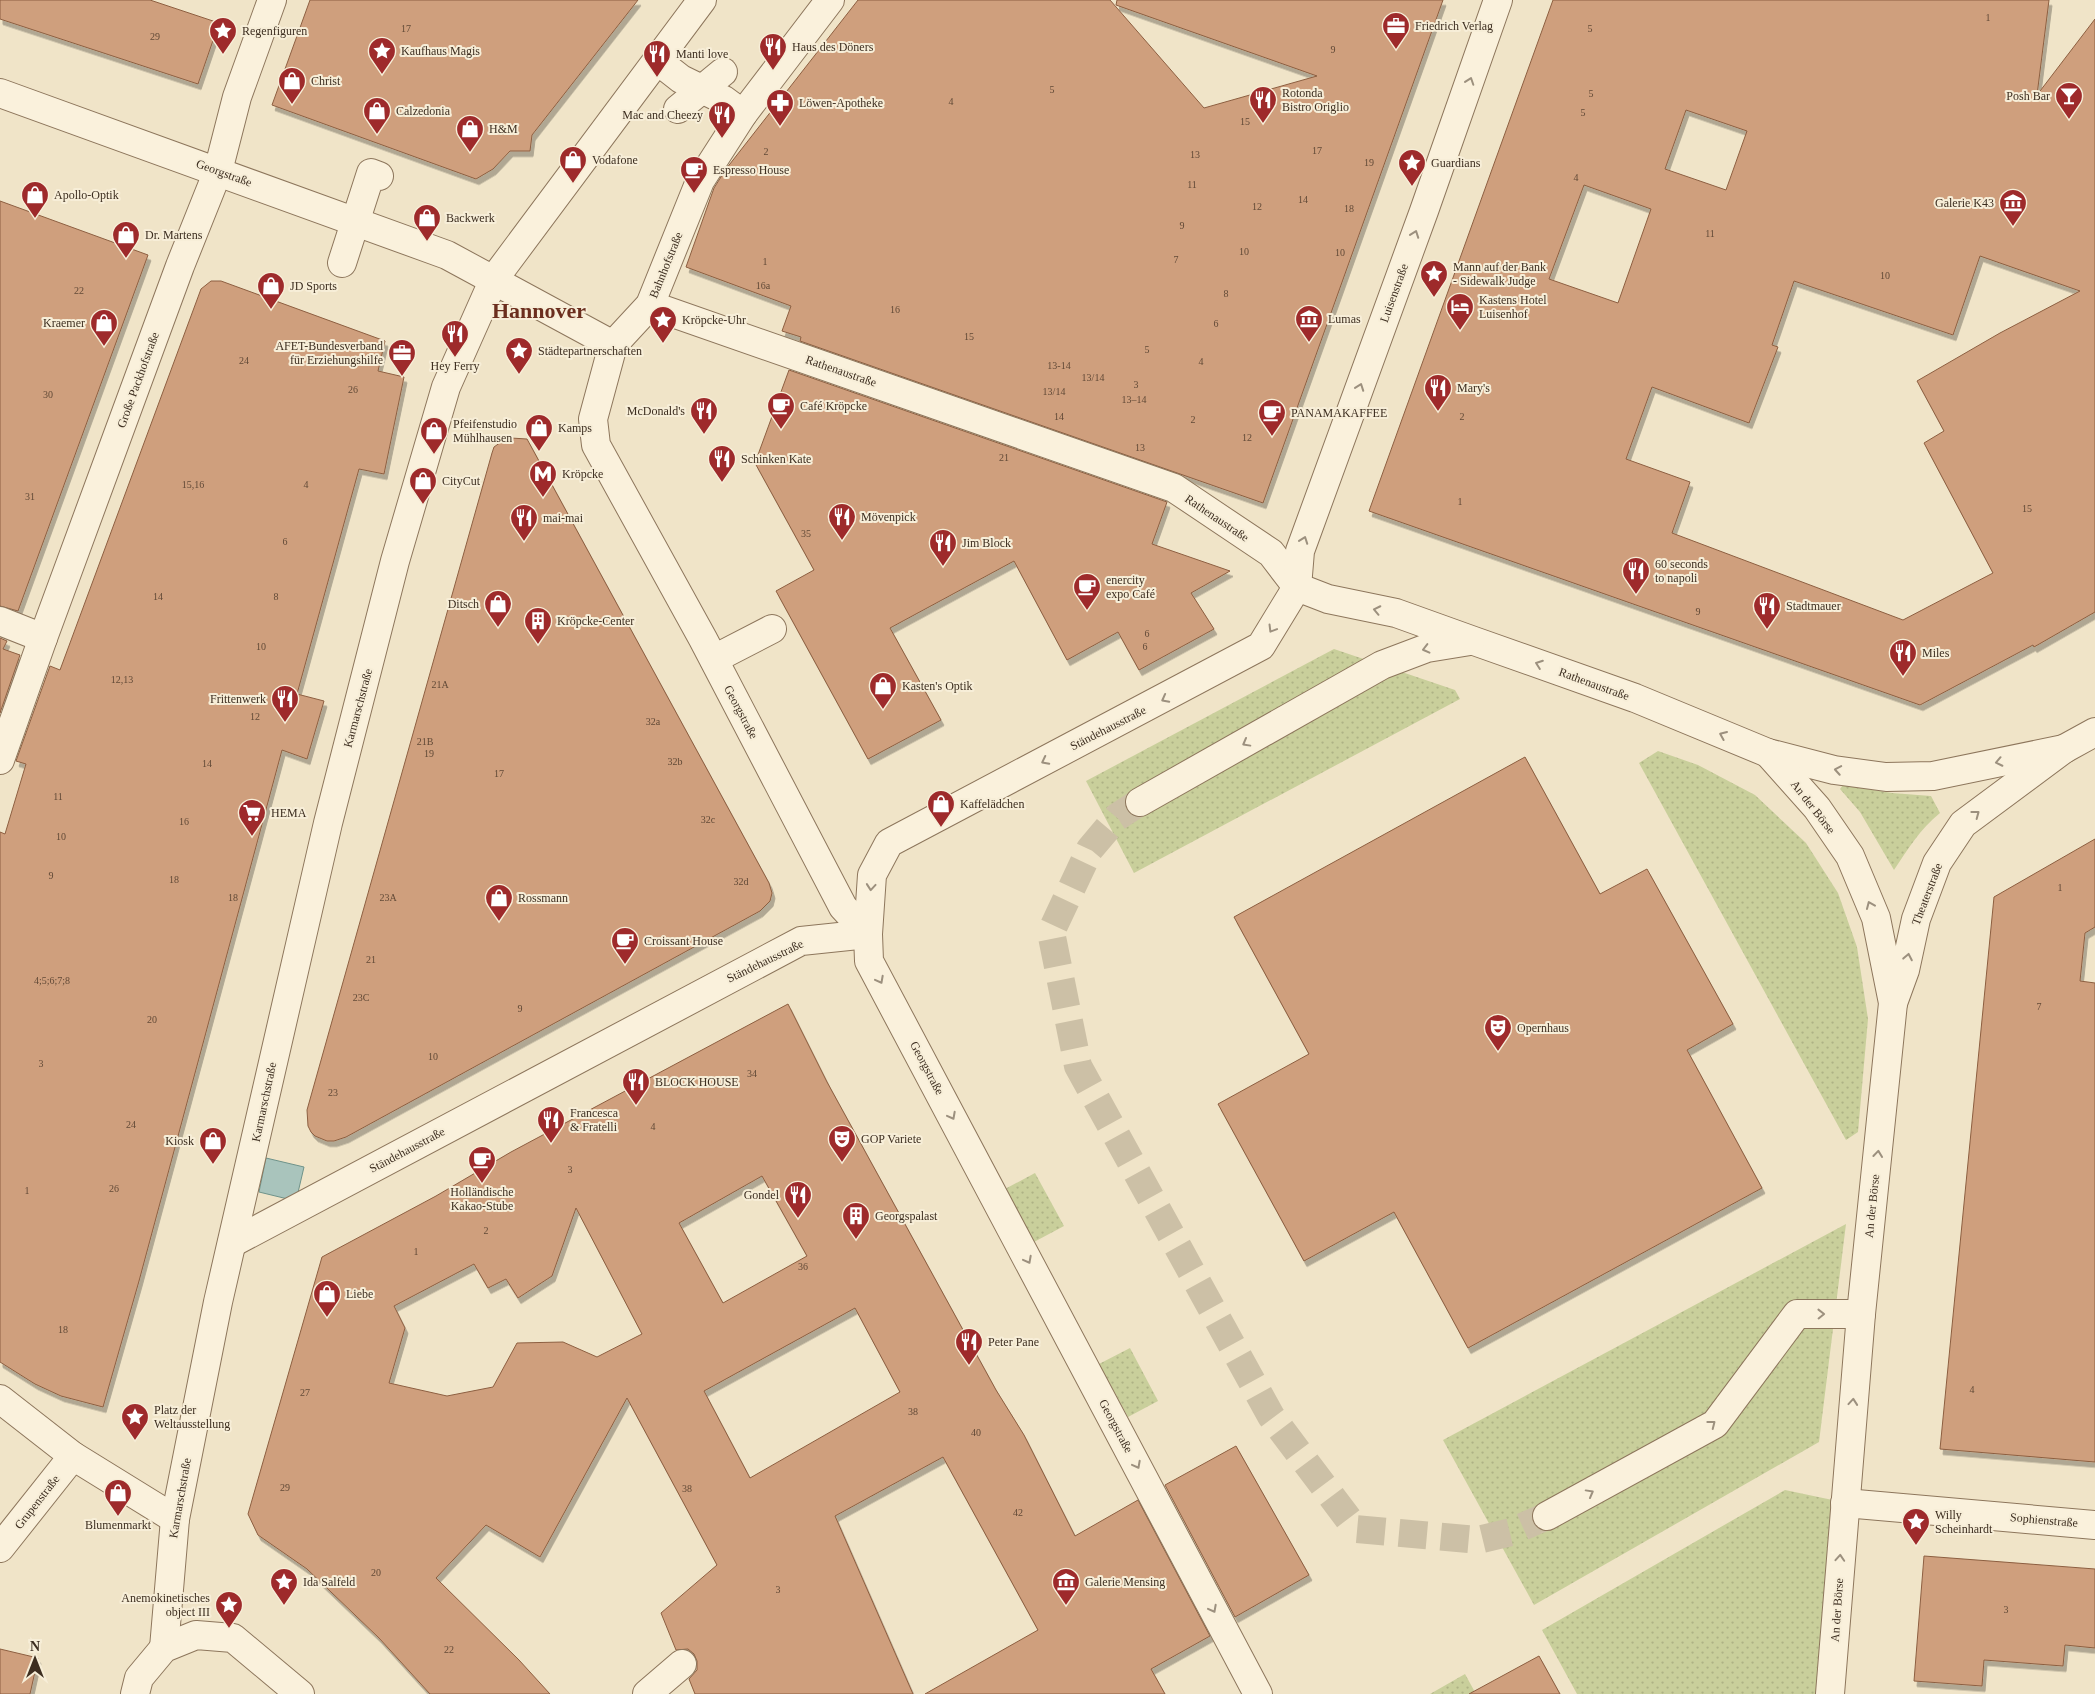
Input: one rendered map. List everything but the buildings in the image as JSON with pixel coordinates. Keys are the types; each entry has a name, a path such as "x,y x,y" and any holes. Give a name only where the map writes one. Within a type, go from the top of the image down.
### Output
{"street":[{"name":"Große Packhofstraße","path":"0,760 180,266 218,171 237,97 272,0"},
{"path":"613,345 494,279 702,0"},
{"name":"Bahnhofstraße","path":"596,445 593,419 613,345 650,305 700,181 743,114 830,0"},
{"name":"Luisenstraße","path":"1297,587 1300,551 1424,211 1498,0"},
{"path":"658,61 681,79 724,100 743,114"},
{"path":"678,109 701,88 723,72"},
{"name":"Georgstraße","path":"0,93 447,255 494,279"},
{"path":"349,266 356,221 377,175"},
{"name":"Karmarschstraße","path":"164,1648 175,1519 218,1302 328,823 395,561 446,387 494,279"},
{"name":"Rathenaustraße","path":"650,305 1174,488 1271,553 1297,587 1328,599 1396,613 1635,698 1768,754"},
{"name":"Georgstraße","path":"596,445 714,659 843,907 868,934 869,961 1258,1694"},
{"path":"395,561 387,541 391,529 400,531"},
{"name":"Ständehausstraße","path":"232,1243 801,941 868,934 872,876 889,844 1261,646 1297,587"},
{"path":"0,621 43,638"},
{"path":"714,659 774,622"},
{"path":"1140,802 1382,665 1427,648 1474,641"},
{"name":"Theaterstraße","path":"1893,1004 1905,970 1916,919 1937,864 1963,824 2064,749 2095,732"},
{"name":"Theaterstraße","path":"1768,754 1834,770 1886,778 1933,776 2064,749"},
{"name":"An der Börse","path":"1768,754 1817,808 1850,856 1876,918 1893,1004 1861,1314 1844,1503 1830,1694"},
{"path":"1547,1516 1715,1424 1797,1314 1861,1314"},
{"path":"0,1399 73,1456 175,1519"},
{"name":"Grupenstraße","path":"0,1548 73,1456"},
{"name":"Sophienstraße","path":"1844,1503 2095,1525"},
{"path":"135,1694 139,1678 164,1648 196,1635 233,1638 300,1694"},
{"path":"647,1694 682,1664"}],"green space":[{"path":"1334,649 1455,690 1460,699 1134,873 1086,781"},
{"path":"1658,751 1698,765 1755,795 1806,843 1838,893 1857,947 1868,1019 1858,1132 1846,1140 1639,763"},
{"path":"1843,785 1892,793 1931,796 1940,813 1920,833 1894,870 1860,812 1840,789"},
{"path":"1035,1173 1064,1226 1034,1242 1005,1189"},
{"path":"1846,1224 1819,1442 1534,1605 1443,1440"},
{"path":"1130,1348 1158,1401 1128,1417 1099,1364"},
{"path":"1785,1490 1842,1502 1827,1694 1577,1694 1542,1630"},
{"path":"1465,1674 1476,1694 1430,1694"}],"water":[{"path":"266,1158 304,1167 296,1201 259,1192"}],"tunnel":[{"path":"1140,802 1117,817 1090,849 1051,932 1078,1066 1271,1416 1356,1529 1478,1540 1511,1532 1547,1516"}],"place":[{"name":"Friedrich Verlag","path":"1396,50"},
{"name":"Regenfiguren","path":"223,55"},
{"name":"Haus des Döners","path":"773,71"},
{"name":"Kaufhaus Magis","path":"382,75"},
{"name":"Manti love","path":"657,78"},
{"name":"Christ","path":"292,105"},
{"name":"Posh Bar","path":"2069,120"},
{"name":"Rotonda Bistro Origlio","path":"1263,124"},
{"name":"Löwen-Apotheke","path":"780,127"},
{"name":"Calzedonia","path":"377,135"},
{"name":"Mac and Cheezy","path":"722,139"},
{"name":"H&M","path":"470,153"},
{"name":"Vodafone","path":"573,184"},
{"name":"Guardians","path":"1412,187"},
{"name":"Espresso House","path":"694,194"},
{"name":"Apollo-Optik","path":"35,219"},
{"name":"Galerie K43","path":"2013,227"},
{"name":"Backwerk","path":"427,242"},
{"name":"Dr. Martens","path":"126,259"},
{"name":"Mann auf der Bank - Sidewalk Judge","path":"1434,298"},
{"name":"JD Sports","path":"271,310"},
{"name":"Kastens Hotel Luisenhof","path":"1460,331"},
{"name":"Lumas","path":"1309,343"},
{"name":"Kröpcke-Uhr","path":"663,344"},
{"name":"Kraemer","path":"104,347"},
{"name":"Hey Ferry","path":"455,358"},
{"name":"Städtepartnerschaften","path":"519,375"},
{"name":"AFET-Bundesverband für Erziehungshilfe","path":"402,377"},
{"name":"Mary's","path":"1438,412"},
{"name":"Café Kröpcke","path":"781,430"},
{"name":"McDonald's","path":"704,435"},
{"name":"PANAMAKAFFEE","path":"1272,437"},
{"name":"Kamps","path":"539,452"},
{"name":"Pfeifenstudio Mühlhausen","path":"434,455"},
{"name":"Schinken Kate","path":"722,483"},
{"name":"Kröpcke","path":"543,498"},
{"name":"CityCut","path":"423,505"},
{"name":"Mövenpick","path":"842,541"},
{"name":"mai-mai","path":"524,542"},
{"name":"Jim Block","path":"943,567"},
{"name":"60 seconds to napoli","path":"1636,595"},
{"name":"enercity expo Café","path":"1087,611"},
{"name":"Ditsch","path":"498,628"},
{"name":"Stadtmauer","path":"1767,630"},
{"name":"Kröpcke-Center","path":"538,645"},
{"name":"Miles","path":"1903,677"},
{"name":"Kasten's Optik","path":"883,710"},
{"name":"Frittenwerk","path":"285,723"},
{"name":"Kaffelädchen","path":"941,828"},
{"name":"HEMA","path":"252,837"},
{"name":"Rossmann","path":"499,922"},
{"name":"Croissant House","path":"625,965"},
{"name":"Opernhaus","path":"1498,1052"},
{"name":"BLOCK HOUSE","path":"636,1106"},
{"name":"Francesca & Fratelli","path":"551,1144"},
{"name":"GOP Variete","path":"842,1163"},
{"name":"Kiosk","path":"213,1165"},
{"name":"Holländische Kakao-Stube","path":"482,1184"},
{"name":"Gondel","path":"798,1219"},
{"name":"Georgspalast","path":"856,1240"},
{"name":"Liebe","path":"327,1318"},
{"name":"Peter Pane","path":"969,1366"},
{"name":"Platz der Weltausstellung","path":"135,1441"},
{"name":"Blumenmarkt","path":"118,1517"},
{"name":"Willy Scheinhardt","path":"1916,1546"},
{"name":"Ida Salfeld","path":"284,1606"},
{"name":"Galerie Mensing","path":"1066,1606"},
{"name":"Anemokinetisches object III","path":"229,1629"}],"district":[{"name":"Hannover","path":"539,310"}]}
